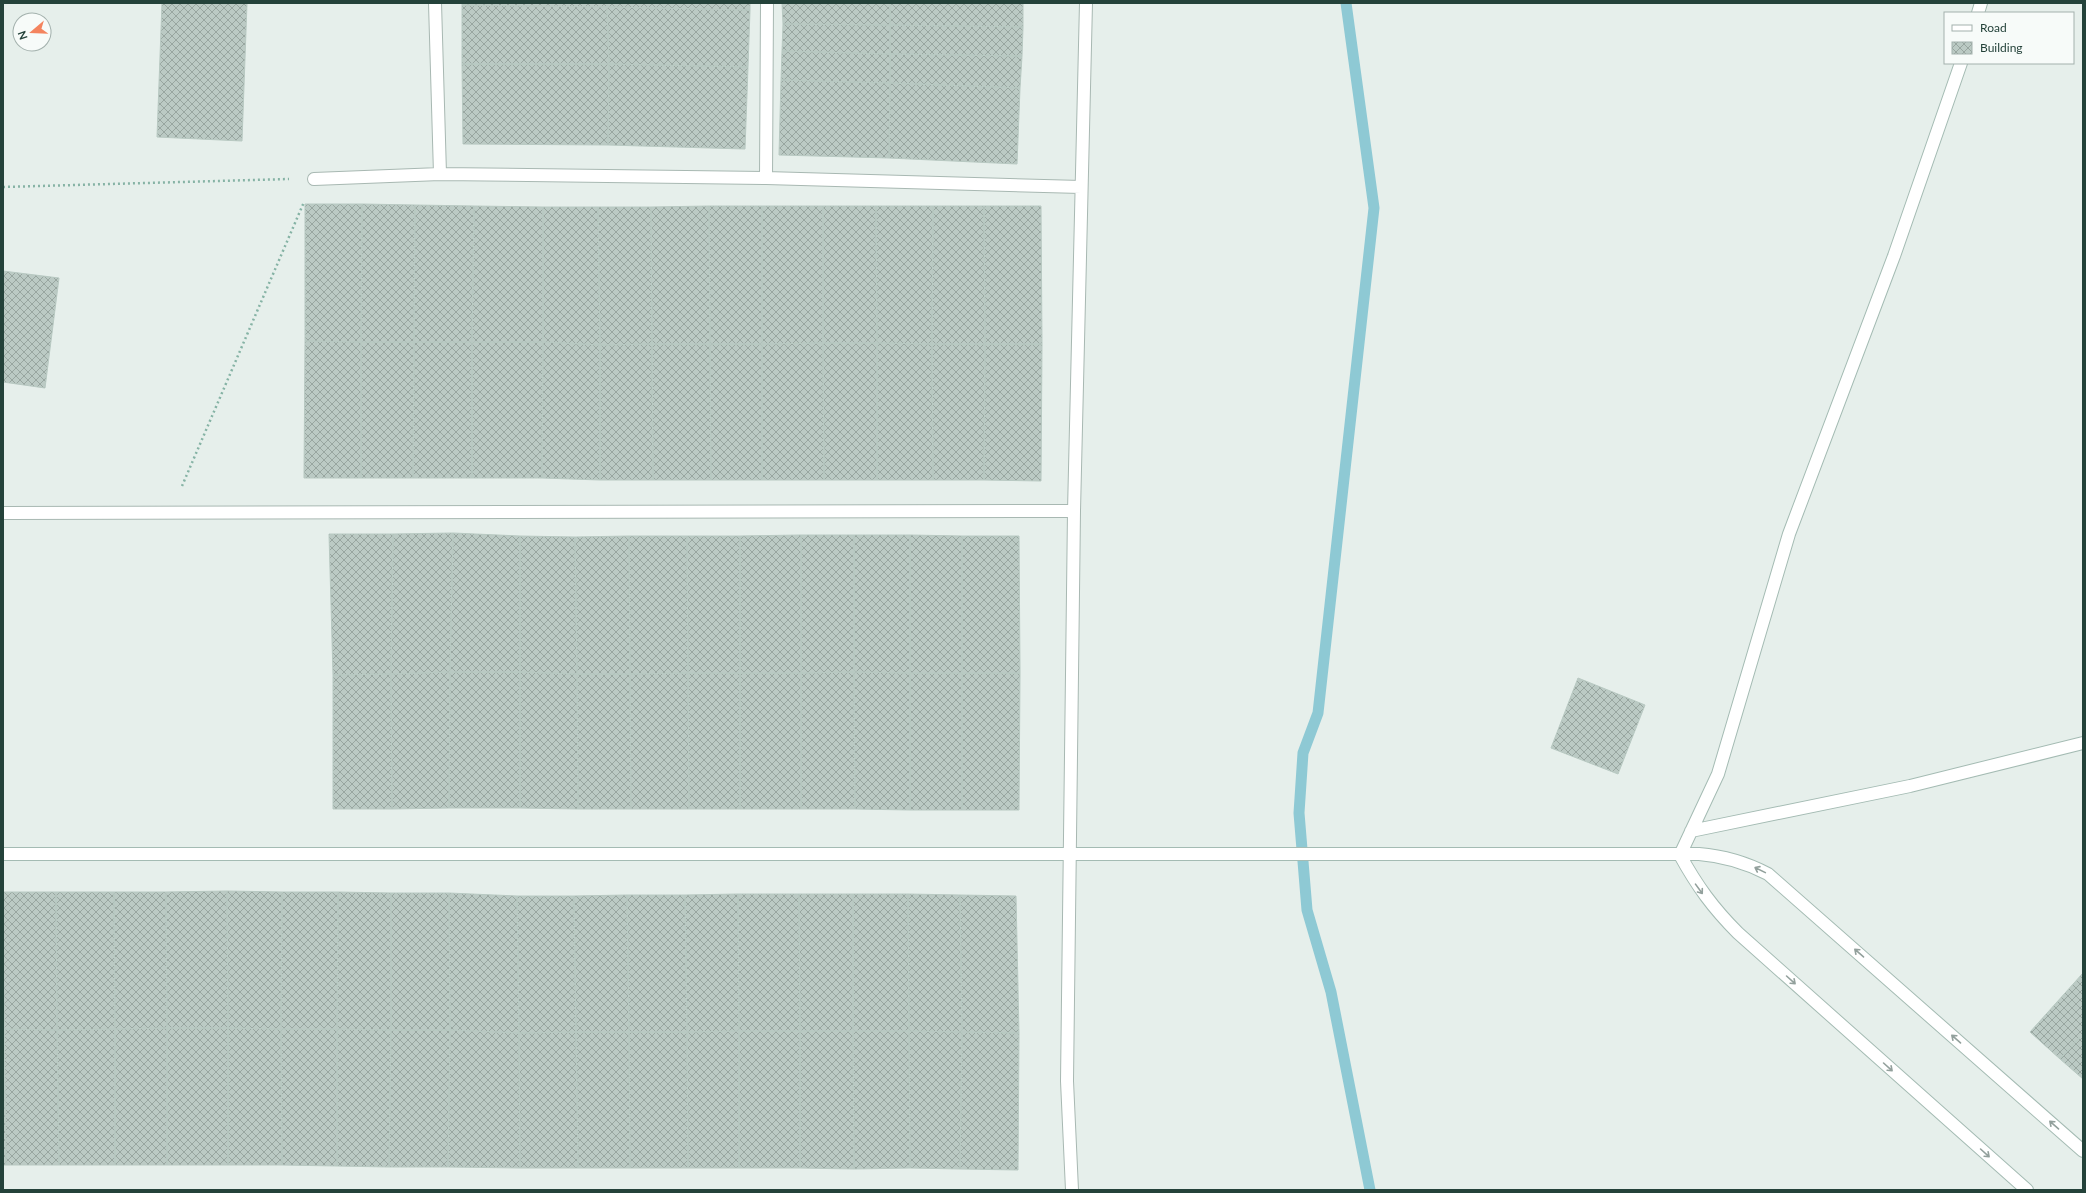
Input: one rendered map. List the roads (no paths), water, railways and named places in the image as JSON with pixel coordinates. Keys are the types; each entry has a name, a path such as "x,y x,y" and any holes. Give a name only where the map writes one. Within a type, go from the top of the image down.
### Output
{"street":[{"path":"435,3 440,174"},
{"path":"766,178 768,3"},
{"path":"1072,1190 1067,1081 1069,853 1074,511 1086,3"},
{"path":"1680,855 1718,774 1789,534 1894,256 1961,64"},
{"path":"314,179 440,174 766,178 1081,187"},
{"path":"3,513 1074,511"},
{"path":"1691,831 1910,786 2083,743"},
{"path":"3,854 1338,853 1699,854 1729,858 1768,874 2083,1151"},
{"path":"1680,855 1695,883 1715,910 1738,933 2027,1190"}],"waterway":[{"path":"1346,3 1374,208 1318,713 1303,753 1299,813 1307,910 1331,992 1370,1190"}]}
